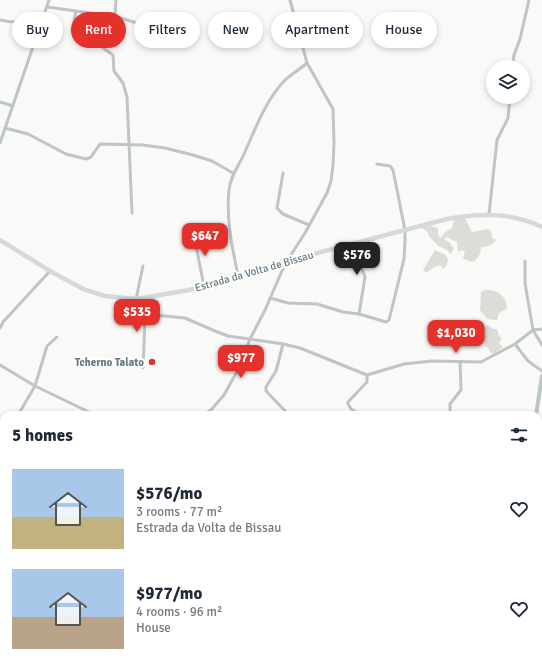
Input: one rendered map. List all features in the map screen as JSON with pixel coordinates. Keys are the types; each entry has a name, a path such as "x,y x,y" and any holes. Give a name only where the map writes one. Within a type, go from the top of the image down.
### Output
{"main road":[{"name":"Estrada da Volta de Bissau","path":"0,240 50,271 83,289 119,299 136,299 151,298 204,286 287,261 405,230 470,215 489,214 517,218 542,227"}],"street":[{"path":"45,12 50,0"},
{"path":"114,12 116,0"},
{"path":"211,410 224,395 240,366 250,339 287,261 309,225 326,193 331,180 334,143 333,109 307,63 290,0"},
{"path":"513,60 529,0"},
{"path":"47,7 82,12"},
{"path":"76,11 72,31 97,41 103,48 113,55 114,70 123,83 127,97 132,213"},
{"path":"0,20 12,23"},
{"path":"0,143 32,48"},
{"path":"238,275 232,246 229,216 230,188 233,173 242,158 262,113 275,91 286,79 307,63"},
{"path":"0,102 13,106"},
{"path":"489,214 497,140 508,118 509,104"},
{"path":"5,128 28,134 66,154 86,159 91,157 100,144 128,144 165,148 193,155 212,161 233,173"},
{"path":"270,298 288,303 317,304 381,321 386,322 389,320 404,259 405,230 393,170 390,166 378,164"},
{"path":"283,173 277,208 283,214 309,225"},
{"path":"192,231 204,286"},
{"path":"343,247 349,264 362,269 365,278 359,314"},
{"path":"525,261 525,283 533,330 542,345"},
{"path":"136,299 143,266"},
{"path":"0,328 7,317 50,271"},
{"path":"151,298 151,312"},
{"path":"151,312 154,315 185,318 215,332 228,336 300,348 363,372 367,375"},
{"path":"143,368 145,314 151,312"},
{"path":"367,375 404,364 432,361 481,362 515,344 533,330 542,329"},
{"path":"20,411 35,386 47,346 57,337"},
{"path":"283,344 276,371 266,387 266,391 285,411"},
{"path":"515,344 528,361 542,371"},
{"path":"450,411 450,404 461,390 460,362"},
{"path":"0,365 35,386 87,411"},
{"path":"354,411 351,409 348,402 367,382 367,375"},
{"path":"537,411 542,376"}],"shaded area":[{"path":"465,218 472,232 488,229 491,231 492,238 496,240 490,245 481,247 480,254 475,261 469,261 463,258 465,252 462,250 458,252 457,242 446,237 444,239 450,243 454,249 450,254 447,250 438,246 428,235 428,232 422,228 428,225 438,228 438,235 441,238 444,233 452,228 454,220"},
{"path":"435,250 446,255 448,260 447,265 443,269 440,265 434,267 426,273 423,270"},
{"path":"485,290 497,292 503,297 507,304 507,309 499,313 497,320 487,319 480,310 481,292"},
{"path":"488,325 493,329 497,329 499,336 502,339 499,343 503,347 494,354 485,346 484,339 482,337 482,329"}],"place":[{"name":"Tcherno Talato","path":"152,362"}]}
